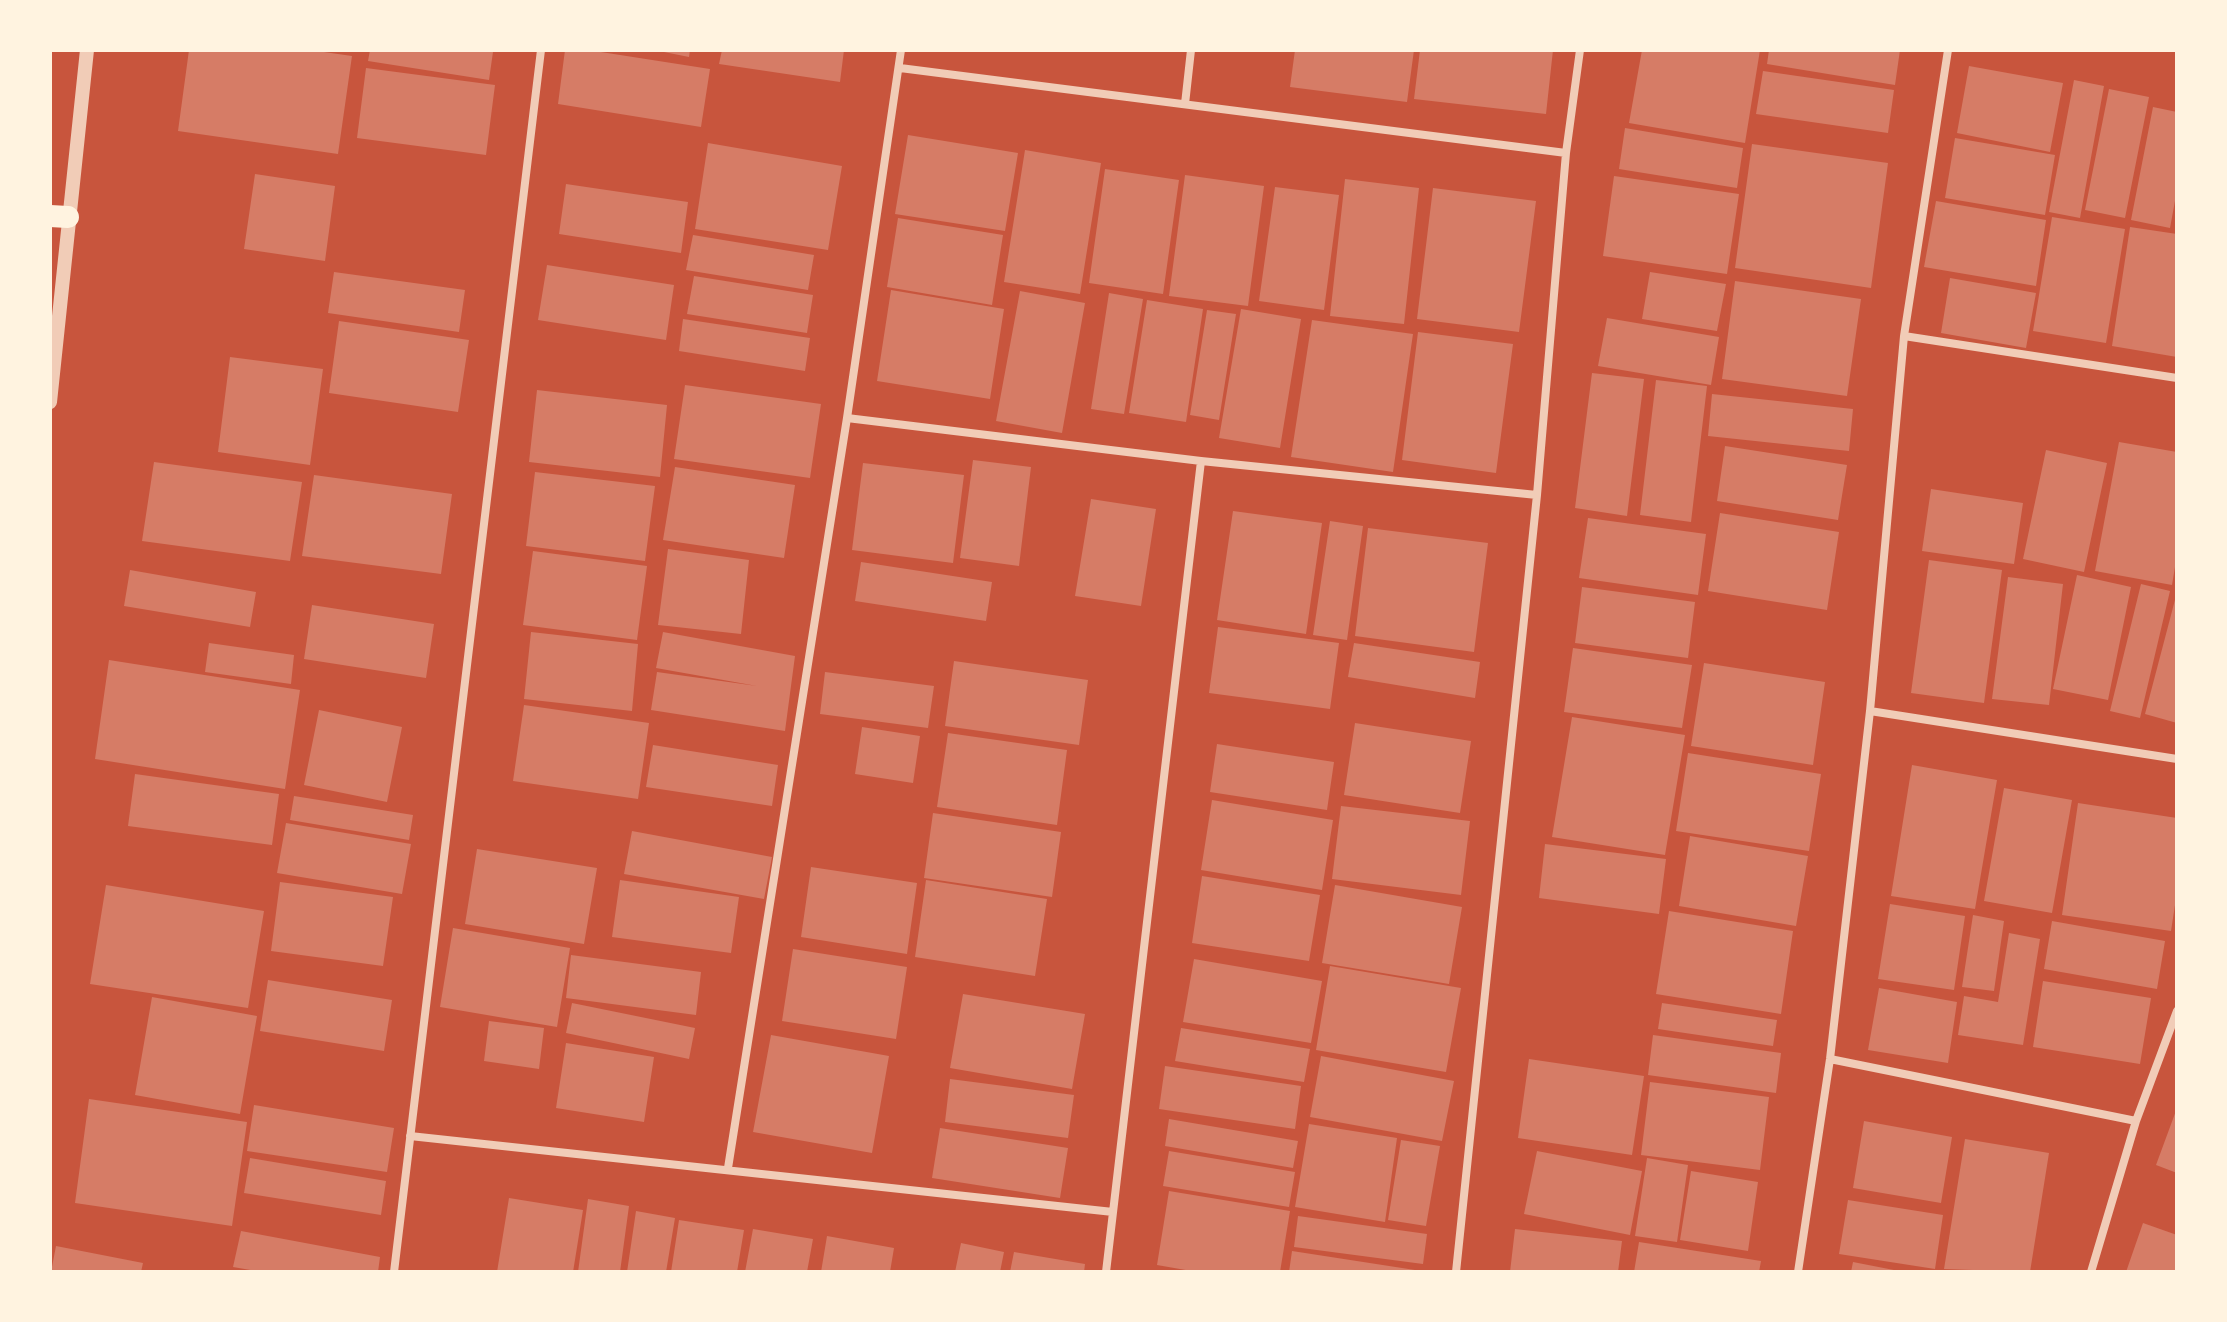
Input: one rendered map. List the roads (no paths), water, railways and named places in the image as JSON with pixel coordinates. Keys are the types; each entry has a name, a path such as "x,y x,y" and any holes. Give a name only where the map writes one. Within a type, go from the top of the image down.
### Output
{"street":[{"path":"50,402 59,216 87,50"},
{"path":"394,1272 541,50"},
{"path":"728,1168 847,418 901,50"},
{"path":"1185,104 1191,50"},
{"path":"1456,1272 1537,495 1566,153 1580,50"},
{"path":"1798,1272 1830,1059 1870,711 1904,336 1948,50"},
{"path":"900,68 1566,153"},
{"path":"1904,336 2177,378"},
{"path":"847,418 1201,461 1537,495"},
{"path":"1106,1272 1201,461"},
{"path":"1870,711 2177,759"},
{"path":"2091,1272 2136,1121 2177,1011"},
{"path":"1830,1059 2136,1121"},
{"path":"410,1136 1113,1212"}]}
